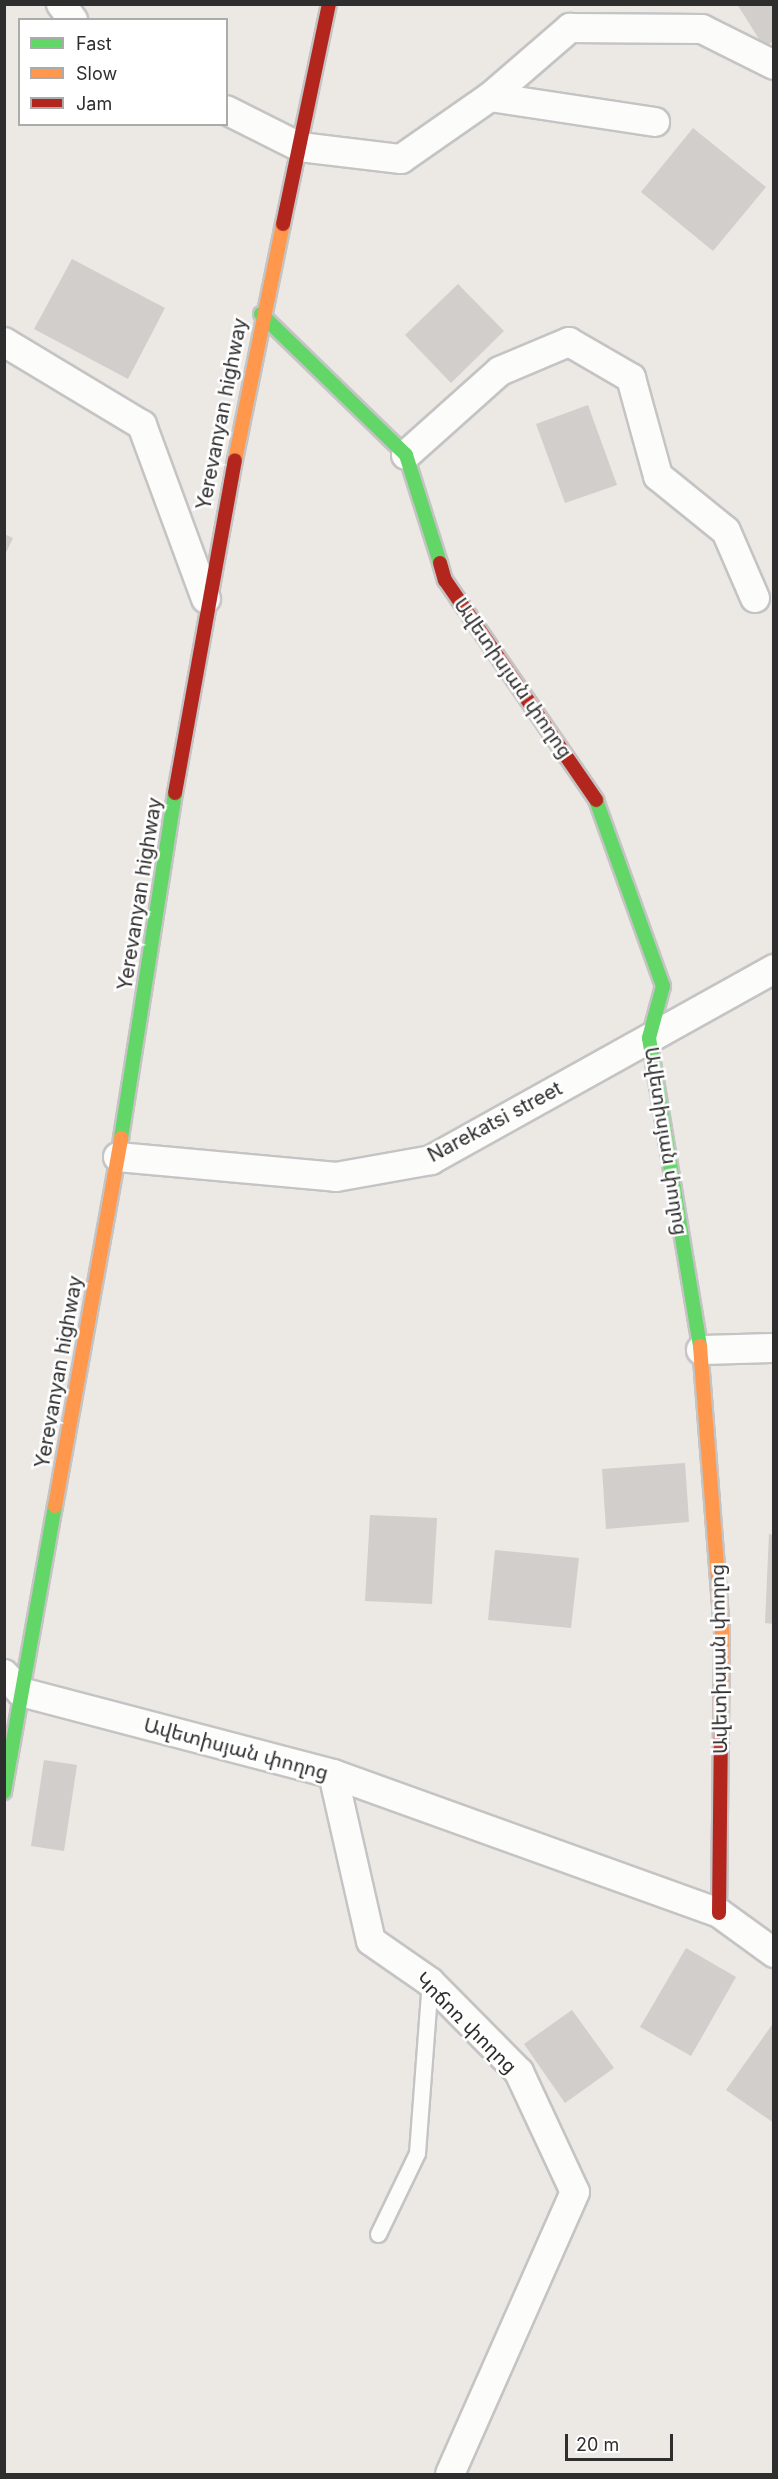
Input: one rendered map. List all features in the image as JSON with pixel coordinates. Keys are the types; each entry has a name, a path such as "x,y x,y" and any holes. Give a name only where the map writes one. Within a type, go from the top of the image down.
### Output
{"street":[{"path":"61,4 72,18"},
{"name":"Yerevanyan highway","path":"4,1792 10,1691 118,1157 206,599 261,314 300,147 329,4"},
{"path":"228,111 300,147 402,159 490,97 570,28 702,29 774,65"},
{"path":"490,97 655,122"},
{"name":"Ավետիսյան փողոց","path":"261,314 406,456 445,580 594,795 663,986 649,1038 701,1350 722,1631 719,1913"},
{"path":"4,342 142,425 206,599"},
{"path":"406,456 500,371 568,342 631,378 658,477 726,531 755,598"},
{"name":"Narekatsi street","path":"118,1157 336,1177 431,1160 774,969"},
{"path":"701,1350 774,1348"},
{"name":"Ավետիսյան փողոց","path":"10,1691 333,1774 719,1913 774,1953"},
{"name":"Կոճոռ փողոց","path":"333,1774 371,1941 430,1982 519,2072 575,2192 450,2475"}],"lane":[{"path":"378,2234 417,2154 430,1982"}],"building":[{"path":"737,4 774,4 774,41 764,47"},
{"path":"693,128 766,187 713,251 641,192"},
{"path":"72,259 165,308 128,379 34,329"},
{"path":"458,284 504,331 451,383 405,335"},
{"path":"588,405 617,485 565,503 536,424"},
{"path":"4,534 13,538 4,557"},
{"path":"685,1463 689,1522 606,1529 602,1469"},
{"path":"370,1515 437,1518 432,1604 365,1601"},
{"path":"769,1534 774,1535 774,1624 765,1623"},
{"path":"495,1550 579,1558 571,1628 488,1620"},
{"path":"44,1760 77,1765 64,1851 31,1846"},
{"path":"686,1948 736,1977 691,2056 640,2027"},
{"path":"572,2010 614,2068 565,2103 524,2044"},
{"path":"774,2022 774,2123 726,2090"}],"traffic: fast":[{"path":"261,314 406,455 440,563"},
{"path":"121,1138 175,793"},
{"path":"596,800 663,986 649,1038 700,1346"},
{"path":"4,1792 55,1506"}],"traffic: slow":[{"path":"235,460 283,224"},
{"path":"55,1506 121,1138"},
{"path":"700,1346 722,1631 721,1726"}],"traffic: jam":[{"path":"283,224 329,4"},
{"path":"175,793 235,460"},
{"path":"440,563 445,580 596,800"},
{"path":"719,1913 721,1726"}]}
